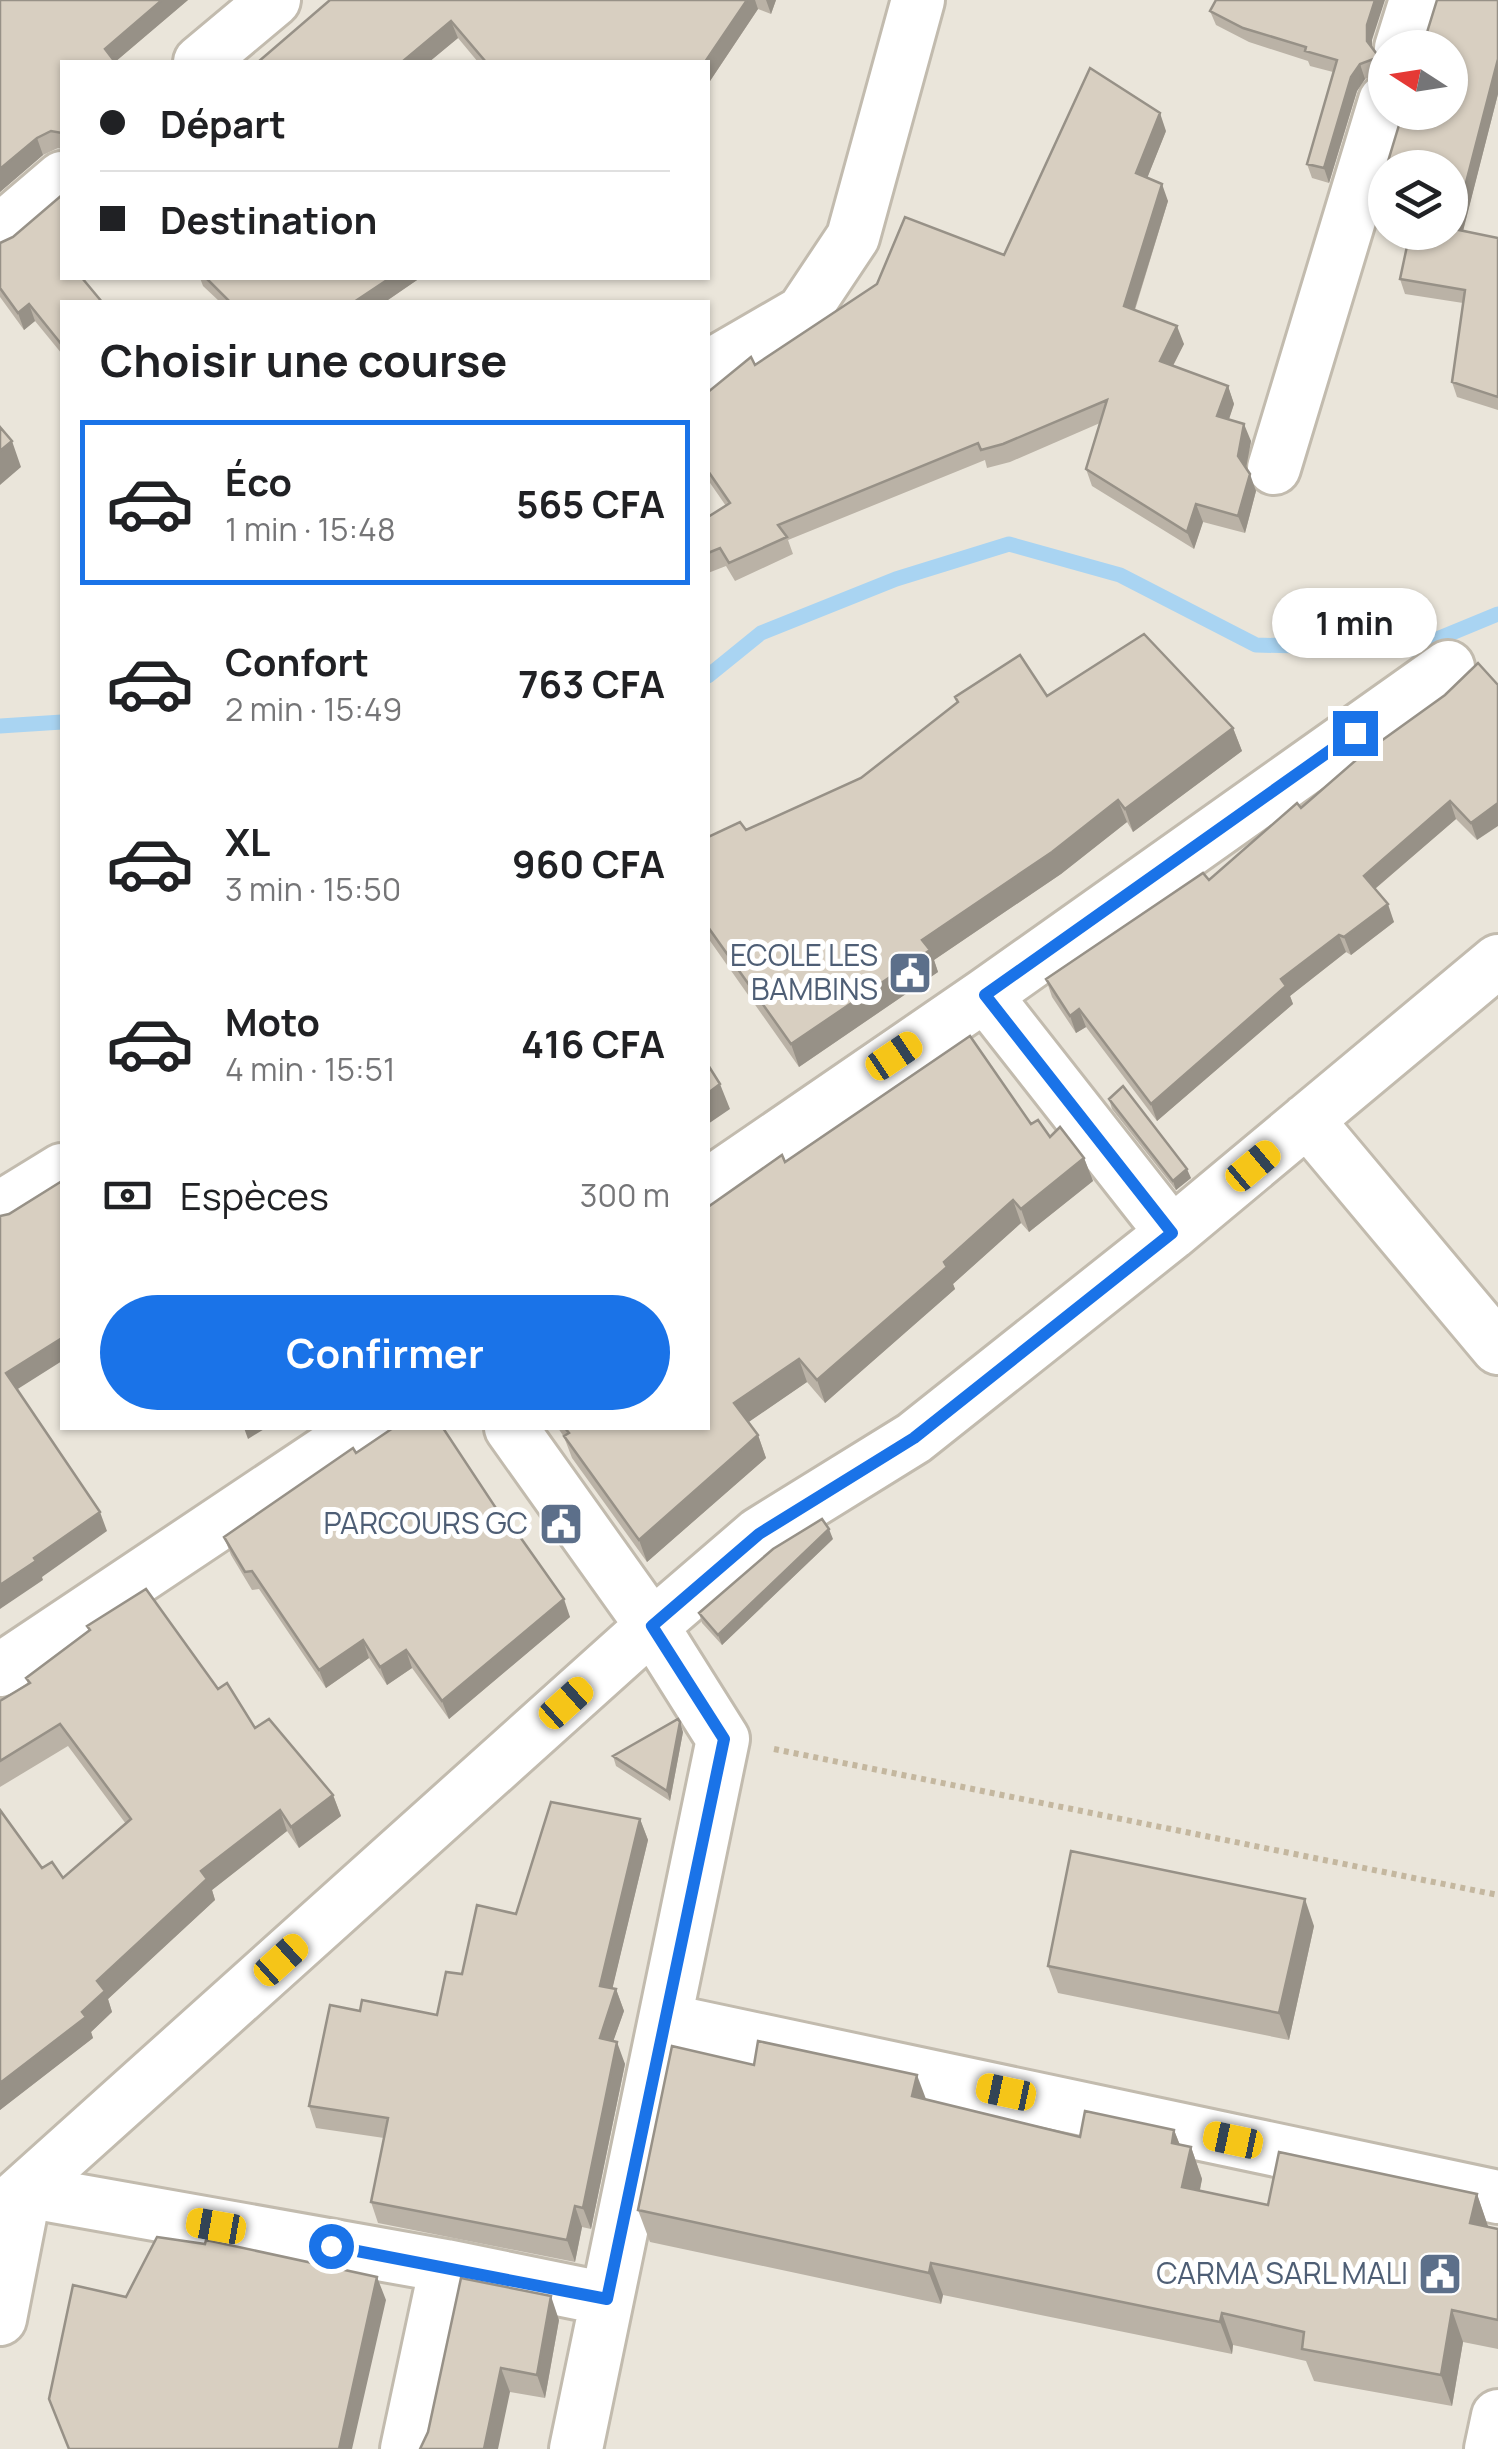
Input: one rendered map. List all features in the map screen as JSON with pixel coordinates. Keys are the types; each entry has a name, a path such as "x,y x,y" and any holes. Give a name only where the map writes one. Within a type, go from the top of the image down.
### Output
{"street":[{"path":"202,60 274,0"},
{"path":"710,366 803,312 854,238 918,0"},
{"path":"1407,30 1416,0"},
{"path":"1274,468 1376,130"},
{"path":"0,231 60,180"},
{"path":"710,1183 985,995 1448,667"},
{"path":"0,2319 12,2202 759,1534 914,1438 1172,1233 1498,961"},
{"path":"985,995 1172,1233"},
{"path":"1308,1120 1498,1348"},
{"path":"0,1208 60,1171"},
{"path":"0,1670 359,1430"},
{"path":"512,1430 652,1626 724,1739 576,2449"},
{"path":"664,2020 1498,2196"},
{"path":"12,2202 446,2266 607,2299"},
{"path":"407,2449 446,2266"},
{"path":"1491,2449 1498,2416"}],"path":[{"path":"724,1739 1498,1895"}],"shaded area":[{"path":"0,0 1498,0 1498,2449 0,2449"}],"building":[{"path":"0,0 162,0 105,49 113,60 60,60 60,133 51,131 37,138 0,169"},
{"path":"330,0 747,0 706,60 484,60 451,21 404,60 260,60"},
{"path":"1216,0 1375,0 1367,25 1368,61 1360,64 1351,77 1324,168 1307,164 1337,60 1243,28 1210,11"},
{"path":"1437,0 1498,0 1498,59 1468,175 1468,150 1391,150 1398,130 1468,130 1468,30 1428,30"},
{"path":"1090,68 1160,113 1136,173 1162,184 1124,306 1177,326 1160,361 1228,386 1217,416 1244,424 1238,456 1250,474 1238,516 1196,504 1187,532 1086,469 1107,400 1003,444 981,450 978,443 778,525 787,537 729,563 720,548 710,552 710,516 730,503 710,474 710,390 751,357 755,365 877,284 905,217 1004,255"},
{"path":"60,197 60,280 84,280 100,300 60,300 60,343 29,304 18,313 0,288 0,243 13,237"},
{"path":"1468,232 1498,238 1498,397 1452,382 1465,290 1400,279 1406,250 1468,250"},
{"path":"208,280 387,280 357,300 228,300"},
{"path":"0,427 12,441 0,451"},
{"path":"1144,634 1233,728 1125,809 1118,800 1052,852 922,940 930,950 791,1044 710,930 710,836 740,822 746,830 861,778 958,702 955,697 1020,655 1047,696"},
{"path":"1478,663 1498,685 1498,803 1471,823 1450,801 1364,876 1388,904 1281,979 1286,986 1151,1104 1079,1009 1070,1016 1046,979 1203,873 1209,880 1297,803 1301,808 1363,754 1445,695"},
{"path":"970,1036 1031,1124 1038,1120 1050,1137 1060,1127 1084,1158 1021,1209 1013,1200 944,1262 947,1267 817,1380 799,1359 734,1403 758,1435 639,1540 564,1436 569,1433 567,1430 710,1430 710,1206 782,1155 785,1162"},
{"path":"710,1068 720,1084 710,1092"},
{"path":"1123,1086 1187,1169 1173,1181 1109,1099"},
{"path":"60,1182 60,1339 6,1373 100,1512 0,1585 0,1216"},
{"path":"390,1430 444,1430 515,1537 518,1534 564,1599 442,1701 406,1650 380,1667 363,1640 319,1670 252,1571 245,1572 224,1537 353,1448 356,1453"},
{"path":"822,1519 829,1529 718,1635 699,1613 773,1549"},
{"path":"146,1589 218,1689 227,1683 255,1728 269,1719 333,1795 291,1827 280,1810 201,1871 207,1879 97,1981 105,1991 82,2012 86,2017 0,2083 0,1810 42,1868 52,1862 63,1878 131,1819 60,1724 0,1761 0,1701 30,1683 26,1678 90,1630 87,1626"},
{"path":"678,1719 667,1791 613,1756"},
{"path":"551,1802 640,1819 600,1986 616,1989 600,2038 617,2042 583,2208 575,2206 567,2240 371,2202 388,2118 309,2106 330,2005 360,2011 362,2000 437,2015 446,1972 462,1974 477,1905 516,1914"},
{"path":"1071,1851 1305,1899 1279,2013 1048,1966"},
{"path":"758,2041 917,2075 912,2096 1080,2137 1085,2111 1174,2130 1172,2143 1191,2147 1182,2187 1268,2205 1279,2152 1477,2194 1470,2223 1498,2229 1498,2320 1452,2310 1441,2375 1302,2349 1304,2332 1222,2313 1220,2322 931,2263 929,2273 638,2210 672,2046 754,2065"},
{"path":"157,2237 205,2244 206,2240 377,2277 339,2449 69,2449 49,2399 73,2285 126,2297"},
{"path":"461,2278 551,2296 537,2375 501,2368 484,2449 420,2449 428,2432"}],"waterway":[{"path":"710,674 761,633 896,579 1009,544 1120,575 1256,645 1413,649 1498,614"},
{"path":"0,726 60,722"}],"place":[{"name":"ECOLE LES BAMBINS","path":"910,973"},
{"name":"PARCOURS GC","path":"561,1524"},
{"name":"CARMA SARL MALI","path":"1440,2274"}],"route":[{"path":"331,2246 607,2299 724,1739 652,1626 759,1534 914,1438 1172,1233 985,995 1355,733"}]}
